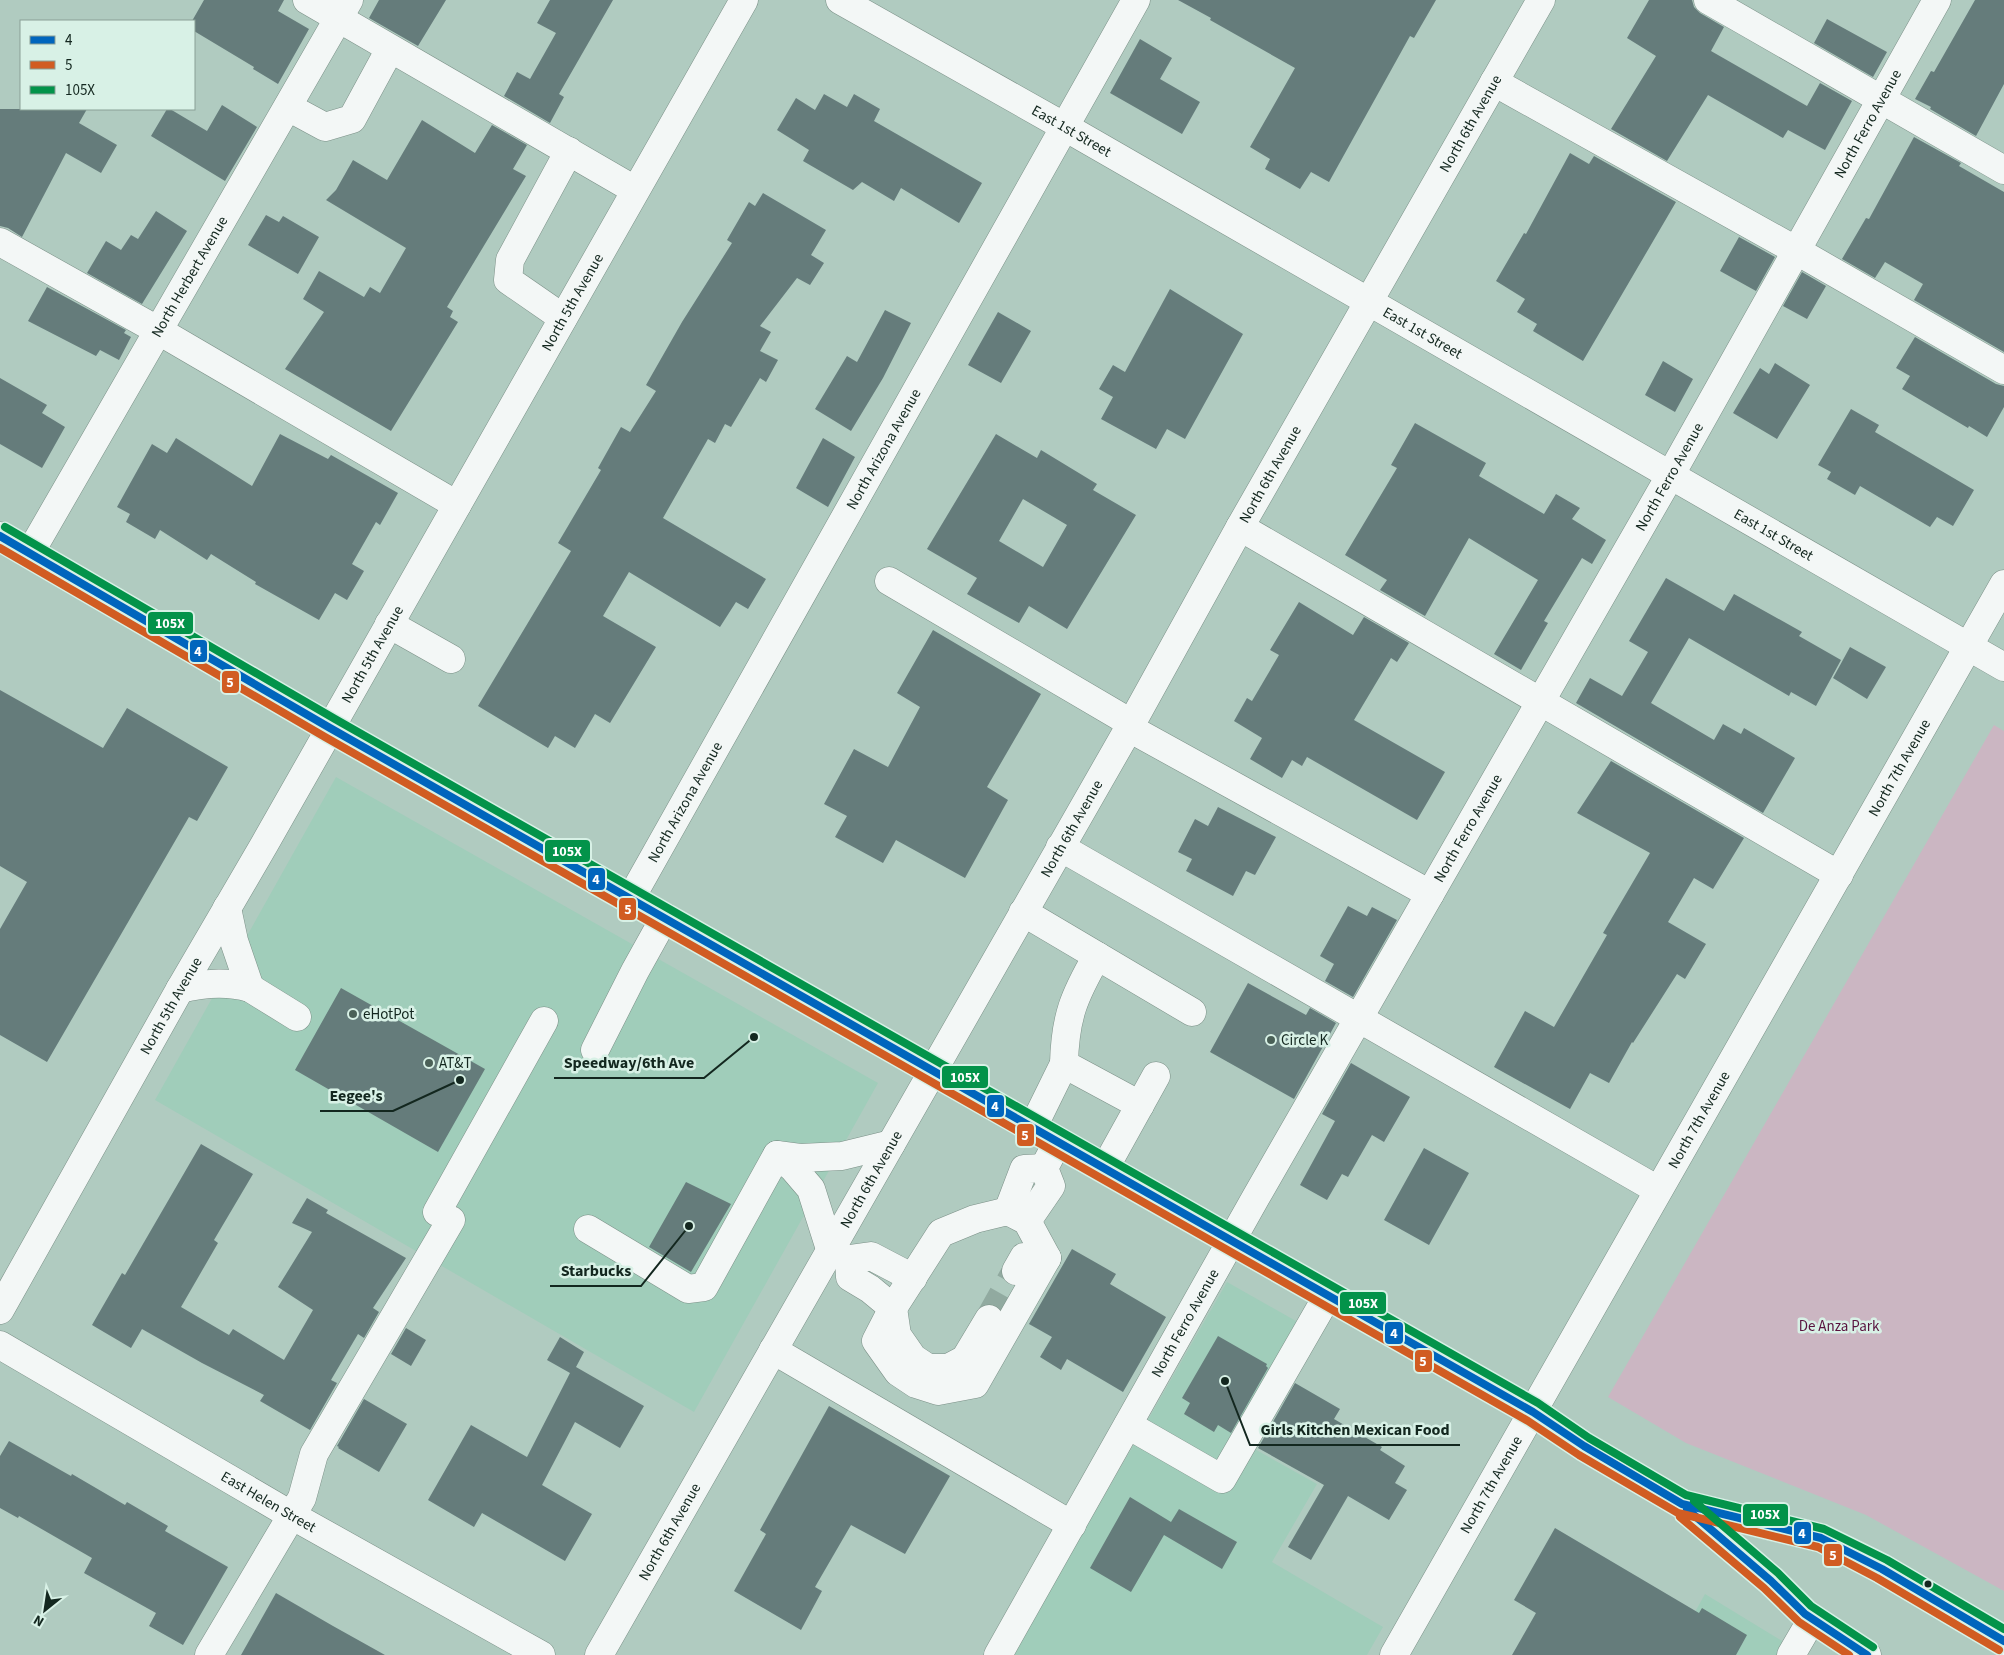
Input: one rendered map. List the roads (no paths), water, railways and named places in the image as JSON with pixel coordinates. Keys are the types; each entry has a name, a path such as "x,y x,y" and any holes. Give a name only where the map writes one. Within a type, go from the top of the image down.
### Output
{"street":[{"path":"307,0 344,9 390,48 635,190"},
{"name":"North 5th Avenue","path":"0,1310 180,989 744,0"},
{"name":"East 1st Street","path":"840,0 1065,127 2004,667"},
{"name":"North Arizona Avenue","path":"631,898 1136,0"},
{"name":"North 6th Avenue","path":"599,1655 773,1350 839,1254 891,1144 1541,0"},
{"path":"1708,0 2004,170"},
{"name":"North Ferro Avenue","path":"998,1655 1232,1241 1670,476 1937,0"},
{"name":"North Herbert Avenue","path":"30,553 344,9"},
{"path":"288,107 325,127 352,119 390,48"},
{"path":"1494,82 1797,251 2004,370"},
{"path":"563,318 508,280 510,260 568,151"},
{"path":"0,242 159,331 457,505"},
{"path":"1240,527 1839,875"},
{"path":"0,536 330,728 1533,1412 1584,1446 1682,1504 1812,1619 1863,1654"},
{"path":"889,581 1130,726 1430,894"},
{"name":"North 7th Avenue","path":"1394,1655 2004,584"},
{"path":"389,624 450,659"},
{"path":"1060,847 1658,1190"},
{"path":"227,908 236,948 250,988"},
{"path":"1023,912 1192,1012"},
{"path":"595,1050 665,917"},
{"path":"1034,1127 1064,1064 1068,1019 1077,991 1097,956"},
{"path":"180,989 203,983 230,983 250,988 297,1017"},
{"path":"209,1655 302,1498 314,1454 444,1216 544,1021"},
{"path":"1064,1064 1140,1105"},
{"path":"1106,1168 1156,1076"},
{"path":"1047,1258 975,1384 938,1391 916,1384 898,1372 876,1341 893,1308 941,1233 975,1219 1018,1216 1051,1186 1044,1168 1058,1141"},
{"path":"777,1155 800,1158 842,1156 891,1144"},
{"path":"588,1229 688,1289 704,1287 777,1155"},
{"path":"777,1155 793,1168 811,1189 850,1277 870,1288 893,1308 897,1335 913,1358 928,1368 948,1368 965,1359 989,1319"},
{"path":"1018,1216 1047,1258"},
{"path":"839,1254 871,1256 913,1278"},
{"path":"1016,1271 1024,1257 1047,1258"},
{"path":"1128,1425 1222,1479 1328,1295"},
{"name":"East Helen Street","path":"0,1345 291,1515 541,1655"},
{"path":"773,1350 1072,1525"},
{"path":"1682,1504 1821,1538 1882,1569 2004,1641"},
{"path":"1791,1655 1812,1619"}],"tunnel":[{"path":"989,1319 1016,1271"}],"place":[{"name":"eHotPot","path":"353,1014"},
{"name":"Speedway/6th Ave","path":"754,1037"},
{"name":"Circle K","path":"1271,1040"},
{"name":"AT&T","path":"429,1063"},
{"name":"Eegee's","path":"460,1080"},
{"name":"Starbucks","path":"689,1226"},
{"name":"Girls Kitchen Mexican Food","path":"1225,1381"}],"park label":[{"name":"De Anza Park","path":"1839,1326"}]}
